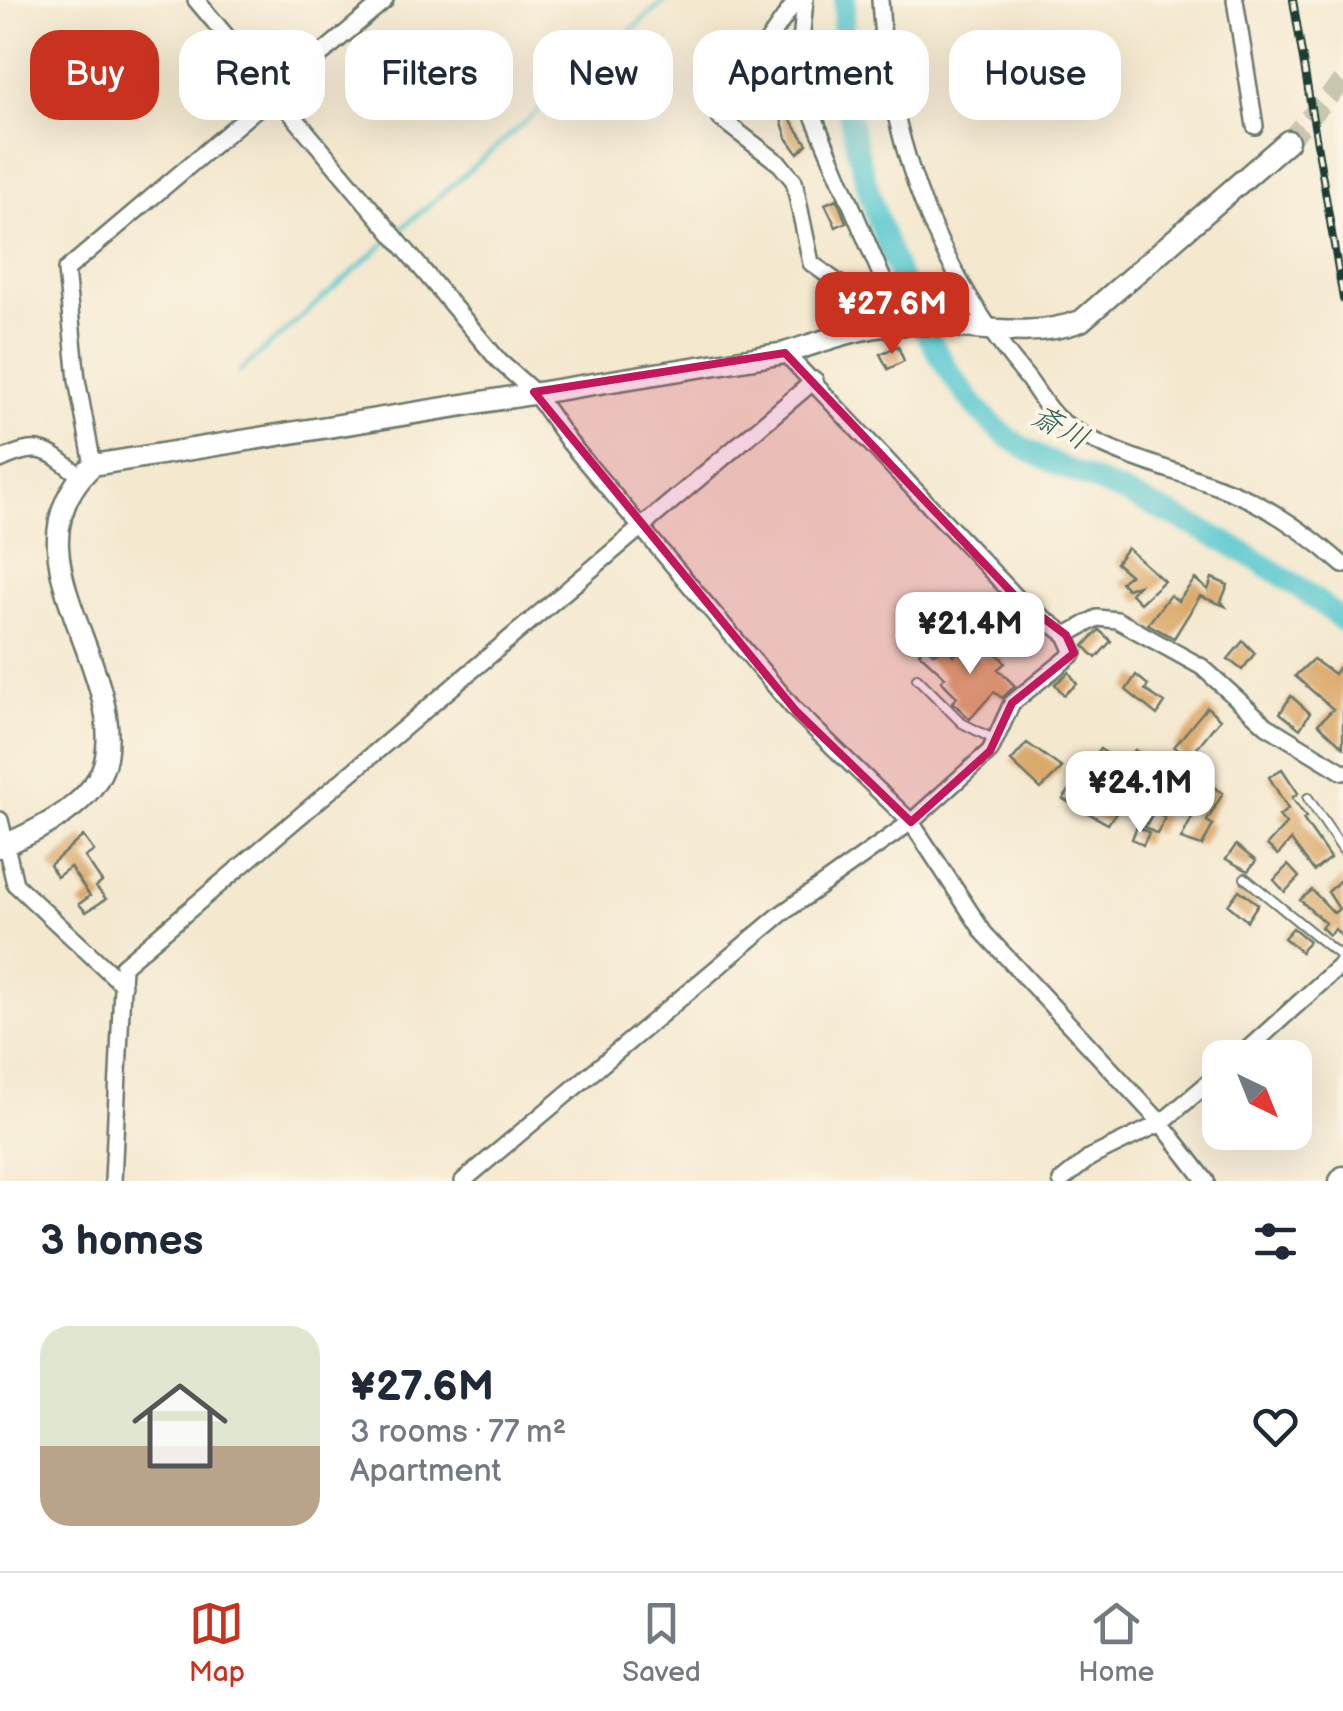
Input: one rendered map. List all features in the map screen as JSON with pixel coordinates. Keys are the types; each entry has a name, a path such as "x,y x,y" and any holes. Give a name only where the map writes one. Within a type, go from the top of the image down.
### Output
{"street":[{"path":"196,0 222,30"},
{"path":"325,51 384,0"},
{"path":"803,0 799,62 803,92 899,316 911,324"},
{"path":"803,0 791,8 723,105 721,119 789,173 800,200 811,263 848,290 869,327"},
{"path":"880,0 883,56 906,164 984,330 1058,420 1140,458 1251,500 1343,565"},
{"path":"1235,0 1256,126"},
{"path":"86,471 66,270 244,120"},
{"path":"298,120 499,361 534,392 570,442 796,711 911,822 984,933 1160,1122 1206,1181"},
{"path":"4,846 51,825 85,794 106,758 102,708 58,572 54,544 55,517 72,483 86,471 785,352 869,327 911,324 1057,330 1081,322 1288,141"},
{"path":"462,1181 781,914 911,822 990,751 1012,702 1074,653 1066,635 1018,598 816,380 785,352"},
{"path":"113,1181 123,966 816,380"},
{"path":"0,460 24,449 49,450 86,471"},
{"path":"1066,635 1098,618 1117,620 1202,667 1266,726 1343,772"},
{"path":"0,820 15,884 123,986"},
{"path":"1257,1040 1343,961"},
{"path":"1061,1181 1091,1157 1160,1122 1202,1088"}],"lane":[{"path":"917,678 962,723 995,740"},
{"path":"1308,798 1343,850"},
{"path":"1246,878 1343,961"}],"highlighted area":[{"path":"785,353 1017,598 1066,635 1074,653 1012,703 990,751 911,822 796,711 534,392"}],"building":[{"path":"781,120 791,120 807,144 798,153 787,138"},
{"path":"837,199 846,222 836,227 825,204"},
{"path":"898,346 904,361 888,369 880,354"},
{"path":"1127,548 1164,581 1140,603 1131,594 1138,585 1127,589 1121,582 1130,575 1116,563"},
{"path":"1212,578 1228,585 1221,601 1225,606 1200,596 1174,638 1148,624 1170,595 1178,601 1195,579 1208,590"},
{"path":"989,594 999,602 979,623 970,611"},
{"path":"1099,630 1111,641 1096,658 1084,646"},
{"path":"1243,641 1255,653 1242,670 1228,659"},
{"path":"966,644 979,659 992,647 1005,663 998,669 1015,686 1002,698 994,692 970,719 952,702 957,697 941,681 945,677 919,653 925,646 933,653 947,649 954,656"},
{"path":"1313,659 1334,674 1343,661 1343,747 1318,724 1333,709 1295,676"},
{"path":"1069,672 1077,684 1064,695 1055,684"},
{"path":"1136,675 1148,685 1145,690 1165,703 1157,715 1126,690"},
{"path":"1291,696 1310,713 1300,729 1280,713"},
{"path":"1207,707 1220,719 1188,759 1174,747"},
{"path":"1027,743 1062,768 1041,789 1011,761"},
{"path":"1100,749 1123,764 1135,750 1147,760 1111,808 1117,811 1108,824 1063,799"},
{"path":"1282,769 1298,793 1292,798 1306,817 1303,819 1330,858 1314,871 1291,840 1278,855 1267,845 1286,824 1279,816 1288,809 1269,777"},
{"path":"1209,784 1223,793 1207,821 1213,825 1202,846 1181,839"},
{"path":"1154,811 1165,818 1157,834 1145,827"},
{"path":"1137,826 1149,833 1143,845 1132,839"},
{"path":"83,836 94,851 85,857 102,882 96,887 106,899 86,912 79,904 90,896 70,867 57,877 50,865"},
{"path":"1236,845 1256,861 1248,871 1226,859"},
{"path":"1288,865 1299,877 1285,892 1274,880"},
{"path":"1343,877 1343,938 1335,929 1329,935 1321,927 1325,923 1300,900 1312,890 1334,913 1339,909 1328,892"},
{"path":"1239,890 1258,904 1247,921 1228,905"},
{"path":"1293,928 1309,941 1301,952 1284,938"}],"waterway":[{"path":"399,231 666,0"},
{"name":"斎川","path":"845,0 842,68 861,164 878,219 923,327 952,375 983,415 1032,452 1164,511 1243,552 1343,621"},
{"path":"238,373 392,237"}],"tunnel":[{"path":"1288,141 1343,81"}],"railway":[{"path":"1293,0 1343,299"}]}
